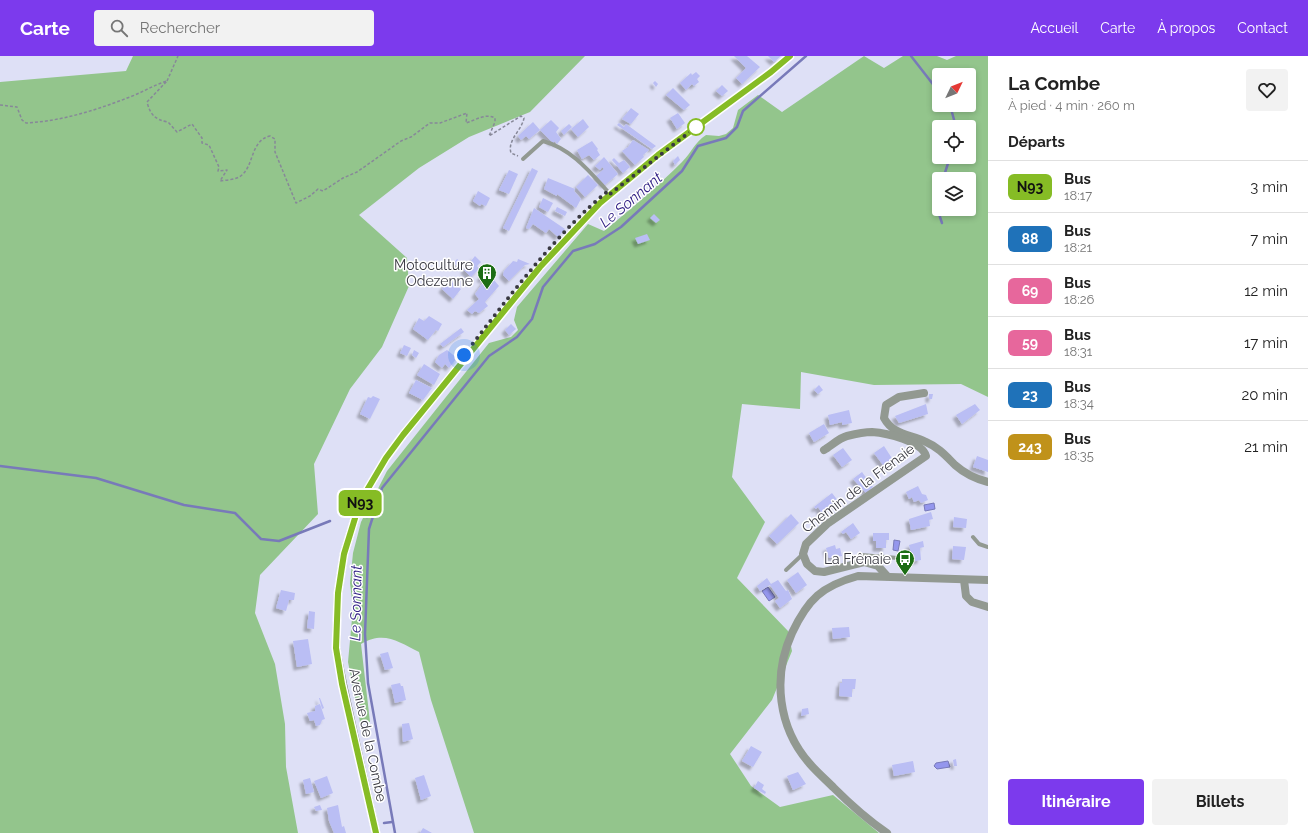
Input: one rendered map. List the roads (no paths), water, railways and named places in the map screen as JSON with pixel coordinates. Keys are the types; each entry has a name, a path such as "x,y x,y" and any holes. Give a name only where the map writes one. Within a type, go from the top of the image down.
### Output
{"main road":[{"name":"Avenue de la Combe","path":"376,833 342,684 336,648 338,593 344,554 360,502 386,458 403,435 540,267 577,226 610,194 653,159 790,56"}],"street":[{"path":"924,393 899,397 886,405 884,418 889,427 926,442 946,455 956,466 976,479 988,482"},
{"name":"Chemin de la Frenaie","path":"824,450 846,436 870,432 890,434 914,444 925,451 926,456 827,524 806,544 803,554 807,564 815,571 824,572 864,562 878,566 887,576"},
{"path":"887,833 842,795 809,764 793,740 782,709 779,686 781,665 788,641 804,610 816,595 839,582 858,576 988,580"},
{"path":"964,580 966,596 972,602 988,607"}],"lane":[{"path":"523,159 543,141 561,147 589,171 610,194"},
{"path":"973,537 980,544 988,547"},
{"path":"786,570 803,554"},
{"path":"858,563 861,555 898,558"}],"water":[{"path":"934,503 935,509 925,511 924,505"},
{"path":"894,540 900,541 898,551 893,550"},
{"path":"768,587 775,597 769,601 762,591"},
{"path":"948,761 950,767 937,769 934,766 936,763"}],"waterway":[{"name":"Le Sonnant","path":"395,833 368,683 365,634 369,529 382,488 489,356 517,337 532,319 543,287 573,251 595,244 621,227 682,171 698,146 726,138 737,127 743,111 806,56"},
{"path":"911,56 932,83"},
{"path":"952,112 954,120"},
{"path":"945,172 948,164"},
{"path":"940,216 942,223"},
{"path":"0,466 96,478 184,505 235,513 261,539 279,541 330,521"},
{"name":"Le Sonnant","path":"367,517 373,515"},
{"path":"384,823 392,822"}],"place":[{"name":"Motoculture Odezenne","path":"487,290"},
{"name":"La Frênaie","path":"905,576"}]}
